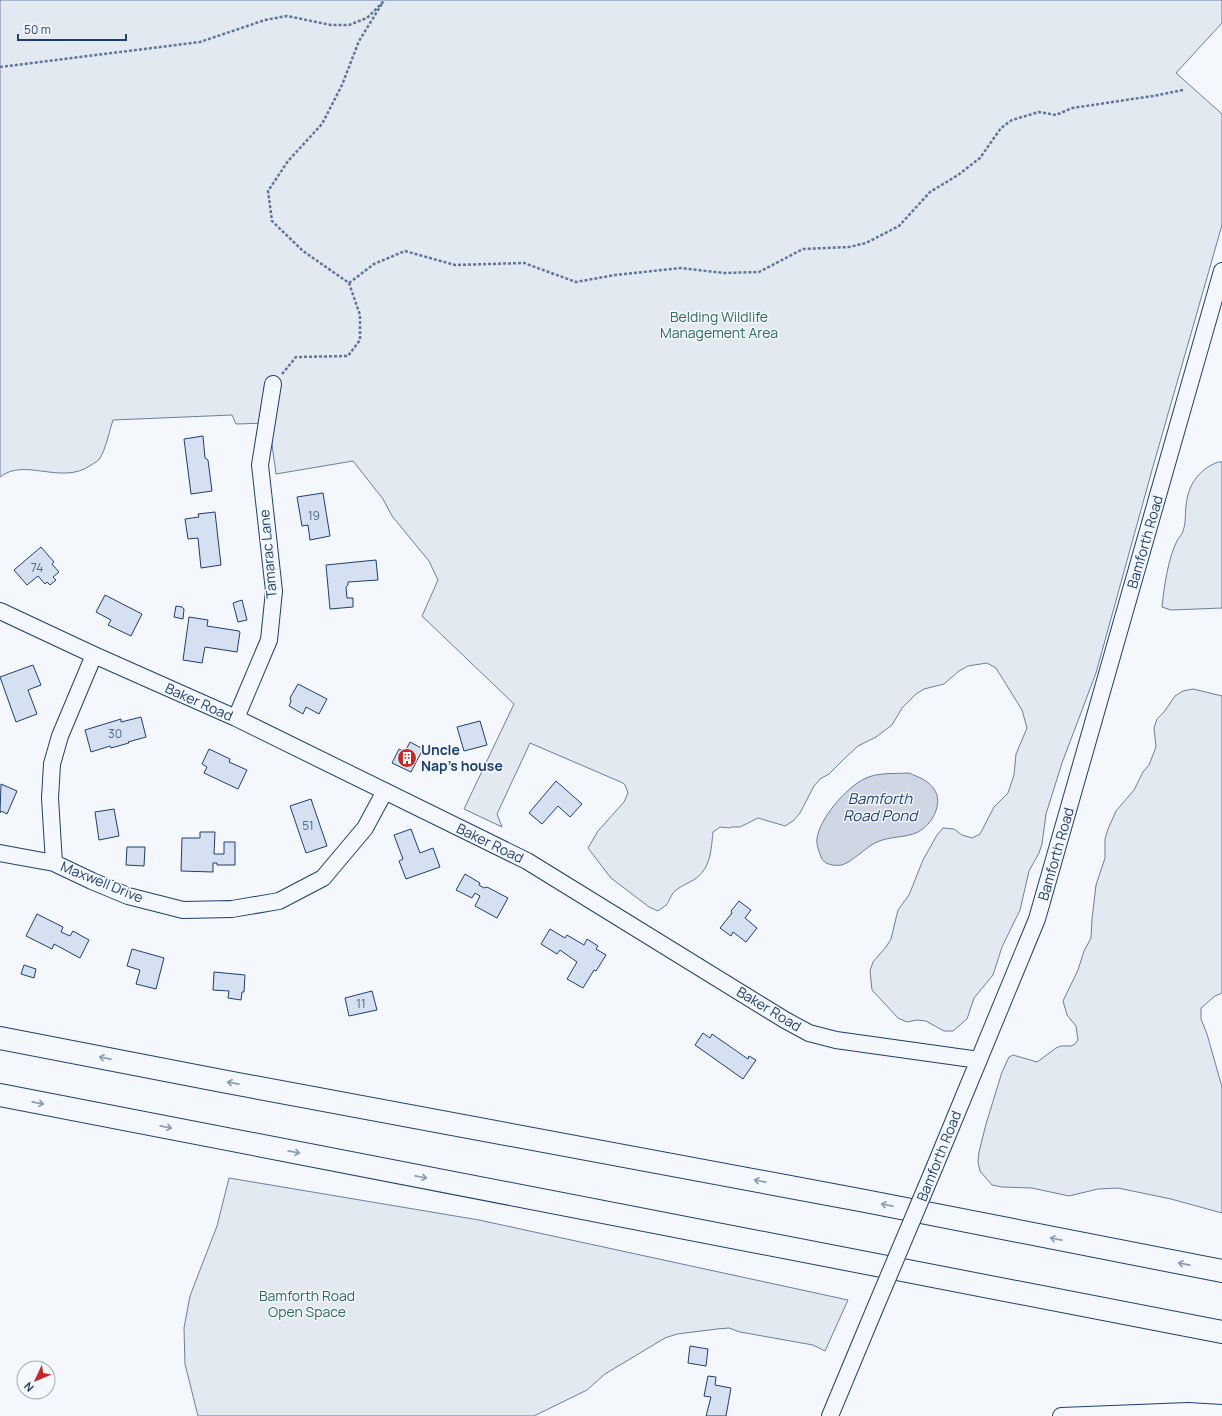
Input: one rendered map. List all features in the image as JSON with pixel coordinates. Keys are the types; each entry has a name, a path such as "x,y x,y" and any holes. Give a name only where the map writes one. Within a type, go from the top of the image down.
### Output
{"highway":[{"path":"0,1038 865,1201 1222,1271"},
{"path":"0,1095 1222,1332"}],"street":[{"name":"Bamforth Road","path":"830,1416 1037,919 1222,271"},
{"name":"Tamarac Lane","path":"236,718 269,640 274,591 260,466 273,384"},
{"name":"Baker Road","path":"0,611 94,655 236,718 527,861 785,1020 809,1033 836,1040 979,1060"},
{"name":"Maxwell Drive","path":"54,863 50,798 52,764 60,736 94,655"},
{"name":"Maxwell Drive","path":"0,854 54,863 128,896 183,910 232,909 279,900 323,878 365,828 385,791"},
{"path":"1061,1416 1188,1412 1222,1413"}],"path":[{"path":"0,67 200,42 265,20 287,16 331,25 349,25 367,18 384,1"},
{"path":"273,384 296,357 348,356 360,340 360,315 349,283 303,252 272,221 268,191 288,161 322,124 342,85 360,41 384,1"},
{"path":"349,283 374,264 405,251 455,264 524,263 576,282 615,275 681,268 724,273 759,272 803,249 849,247 866,243 899,226 930,192 958,175 980,158 1001,128 1012,120 1039,112 1056,115 1072,108 1183,90"}],"green space":[{"name":"Belding Wildlife Management Area","path":"0,0 1222,0 1222,23 1176,73 1222,114 1222,225 1096,673 1062,763 1046,814 1042,844 1039,853 1029,871 1020,910 1002,947 993,975 974,998 967,1019 953,1031 944,1031 926,1021 917,1020 907,1022 898,1018 872,990 870,971 873,962 891,939 898,910 909,895 923,860 937,835 943,828 954,829 962,835 972,838 980,834 994,807 1008,793 1014,775 1016,754 1027,728 1022,710 996,668 987,663 968,666 959,671 944,684 924,689 916,694 902,708 892,725 876,737 858,746 829,774 820,779 814,786 800,813 793,821 785,826 758,818 740,827 720,827 713,832 709,858 704,870 695,879 676,890 666,905 658,911 649,907 611,878 588,848 598,831 624,802 628,793 623,783 530,743 497,814 502,827 464,809 514,704 422,616 438,580 429,561 392,516 383,499 353,461 276,474 269,423 236,424 232,415 113,420 102,455 95,463 80,471 56,473 21,470 10,472 0,477"},
{"path":"1218,462 1222,462 1222,608 1171,610 1162,607 1165,582 1171,556 1184,528 1189,491 1195,479 1205,469"},
{"path":"1193,689 1222,696 1222,993 1215,996 1201,1008 1201,1019 1207,1034 1222,1087 1222,1213 1171,1199 1118,1188 1098,1189 1069,1196 1032,1188 1002,1187 992,1185 980,1171 978,1162 986,1124 1002,1072 1009,1057 1013,1055 1037,1062 1056,1048 1061,1046 1071,1046 1078,1040 1076,1026 1067,1015 1063,1001 1091,938 1096,885 1105,858 1105,839 1108,829 1116,811 1134,790 1143,772 1149,765 1156,747 1154,728 1157,719 1175,696 1183,691"},
{"name":"Bamforth Road Open Space","path":"229,1178 479,1220 848,1300 825,1351 813,1345 740,1332 729,1328 677,1334 665,1338 605,1374 587,1390 534,1416 198,1416 185,1364 184,1328 190,1296 217,1226"}],"water":[{"name":"Bamforth Road Pond","path":"909,773 929,783 937,795 937,807 928,824 923,829 913,834 877,842 842,865 833,865 824,862 817,846 819,831 834,805 849,789 864,779 875,775"}],"building":[{"path":"203,436 205,458 208,460 212,491 191,494 184,439"},
{"path":"323,493 330,536 310,540 308,525 302,526 297,497"},
{"path":"215,512 221,565 201,568 198,538 188,539 185,519 199,517 198,514"},
{"path":"41,547 54,562 52,564 59,572 53,577 56,580 50,585 47,582 45,584 38,576 27,585 14,570"},
{"path":"376,560 378,580 348,582 346,587 347,598 353,598 353,607 330,609 326,565"},
{"path":"105,595 142,614 131,636 108,625 111,620 96,612"},
{"path":"242,600 247,620 238,622 233,603"},
{"path":"176,606 184,609 183,619 174,617"},
{"path":"189,617 208,620 207,626 239,631 237,652 205,647 202,663 183,660"},
{"path":"33,665 41,685 28,690 37,714 16,722 0,677"},
{"path":"298,684 327,699 319,714 306,707 303,714 289,706 291,701 290,698"},
{"path":"141,717 146,737 111,748 110,746 91,752 85,730 121,719 121,722"},
{"path":"480,721 487,745 464,751 457,727"},
{"name":"Uncle Nap's house","path":"410,742 423,749 411,772 392,763 399,749 405,752"},
{"path":"209,749 230,759 229,762 247,770 238,789 204,773 207,767 202,764"},
{"path":"556,781 582,804 570,817 558,806 542,824 529,813"},
{"path":"1,784 17,791 7,814 1,811 0,813"},
{"path":"311,799 327,846 306,853 290,806"},
{"path":"114,809 119,836 99,840 95,812"},
{"path":"411,829 420,853 433,848 440,867 406,879 399,861 403,859 394,835"},
{"path":"200,832 215,832 214,854 224,854 224,842 235,842 235,865 217,865 217,863 213,863 213,872 181,871 182,838 200,838"},
{"path":"127,847 145,847 144,866 126,865"},
{"path":"465,874 480,883 479,885 484,888 487,887 508,898 497,918 475,906 480,896 475,893 472,898 456,890"},
{"path":"739,901 751,910 745,918 757,928 746,942 733,932 731,936 720,928"},
{"path":"37,914 63,927 61,932 70,936 73,931 89,940 80,958 54,944 52,949 26,936"},
{"path":"550,929 565,938 567,935 584,945 587,939 598,946 596,949 606,955 596,971 594,970 583,988 567,979 577,962 560,950 557,954 541,944"},
{"path":"132,949 164,958 156,989 136,984 140,970 127,966"},
{"path":"24,965 36,969 34,978 21,974"},
{"path":"214,972 245,975 244,992 242,992 241,1000 228,998 229,991 213,990"},
{"path":"372,991 377,1010 349,1016 345,998"},
{"path":"703,1033 710,1038 712,1034 748,1059 749,1056 756,1060 743,1079 695,1045"},
{"path":"690,1346 708,1349 706,1366 688,1363"},
{"path":"708,1376 716,1377 715,1385 731,1388 726,1416 706,1416 711,1397 704,1396"}],"place":[{"name":"Uncle Nap's house","path":"407,758"}]}
